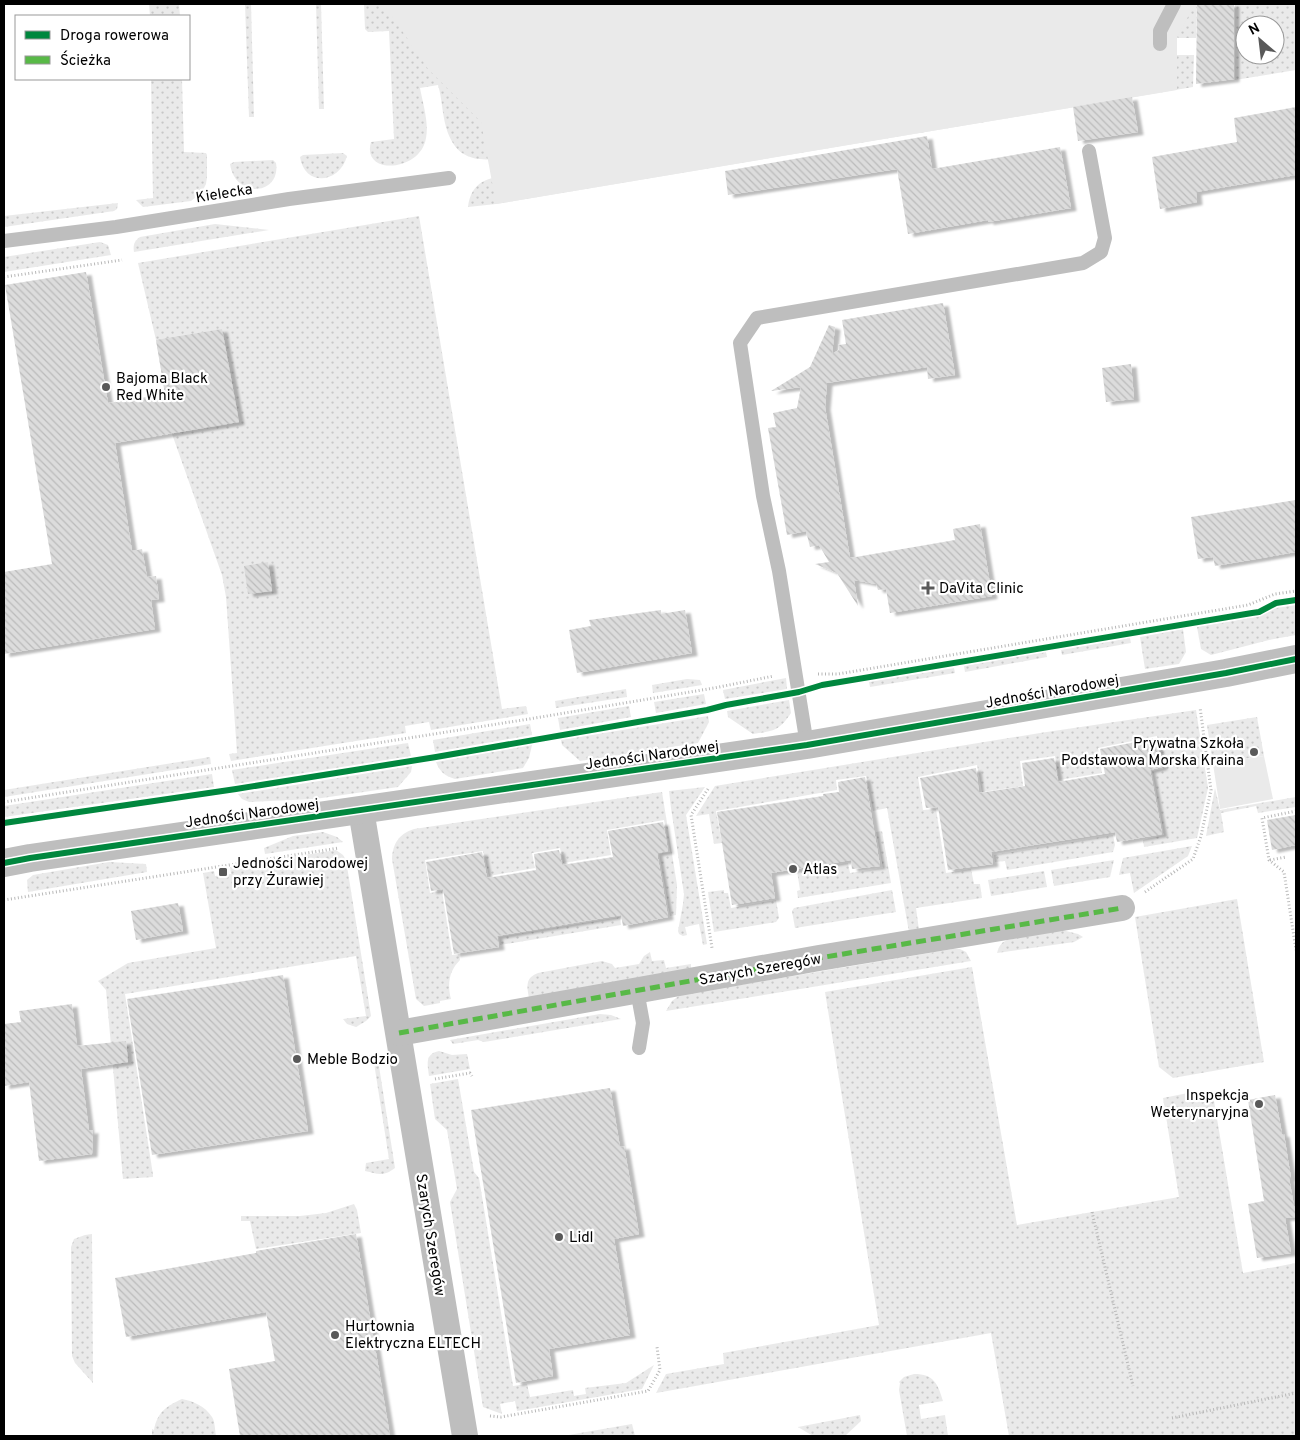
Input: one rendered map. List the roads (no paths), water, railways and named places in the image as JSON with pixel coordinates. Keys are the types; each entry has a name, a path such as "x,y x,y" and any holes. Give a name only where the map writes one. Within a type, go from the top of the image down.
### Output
{"street":[{"name":"Jedności Narodowej","path":"6,861 806,745 1216,675 1296,659"},
{"name":"Szarych Szeregów","path":"361,810 465,1436"},
{"name":"Szarych Szeregów","path":"399,1034 717,976 1122,908"}],"lane":[{"path":"1160,44 1160,31 1174,4"},
{"path":"806,745 779,571 763,496 740,343 757,318 1083,262 1101,252 1106,238 1089,151"},
{"name":"Kielecka","path":"4,241 116,227 289,199 449,178"},
{"path":"637,990 643,1023 639,1048"}],"place":[{"name":"Bajoma Black Red White","path":"106,387"},
{"name":"DaVita Clinic","path":"928,588"},
{"name":"Prywatna Szkoła Podstawowa Morska Kraina","path":"1254,752"},
{"name":"Atlas","path":"793,869"},
{"name":"Jedności Narodowej przy Żurawiej","path":"223,872"},
{"name":"Meble Bodzio","path":"297,1059"},
{"name":"Inspekcja Weterynaryjna","path":"1259,1104"},
{"name":"Lidl","path":"559,1237"},
{"name":"Hurtownia Elektryczna ELTECH","path":"335,1335"}]}
